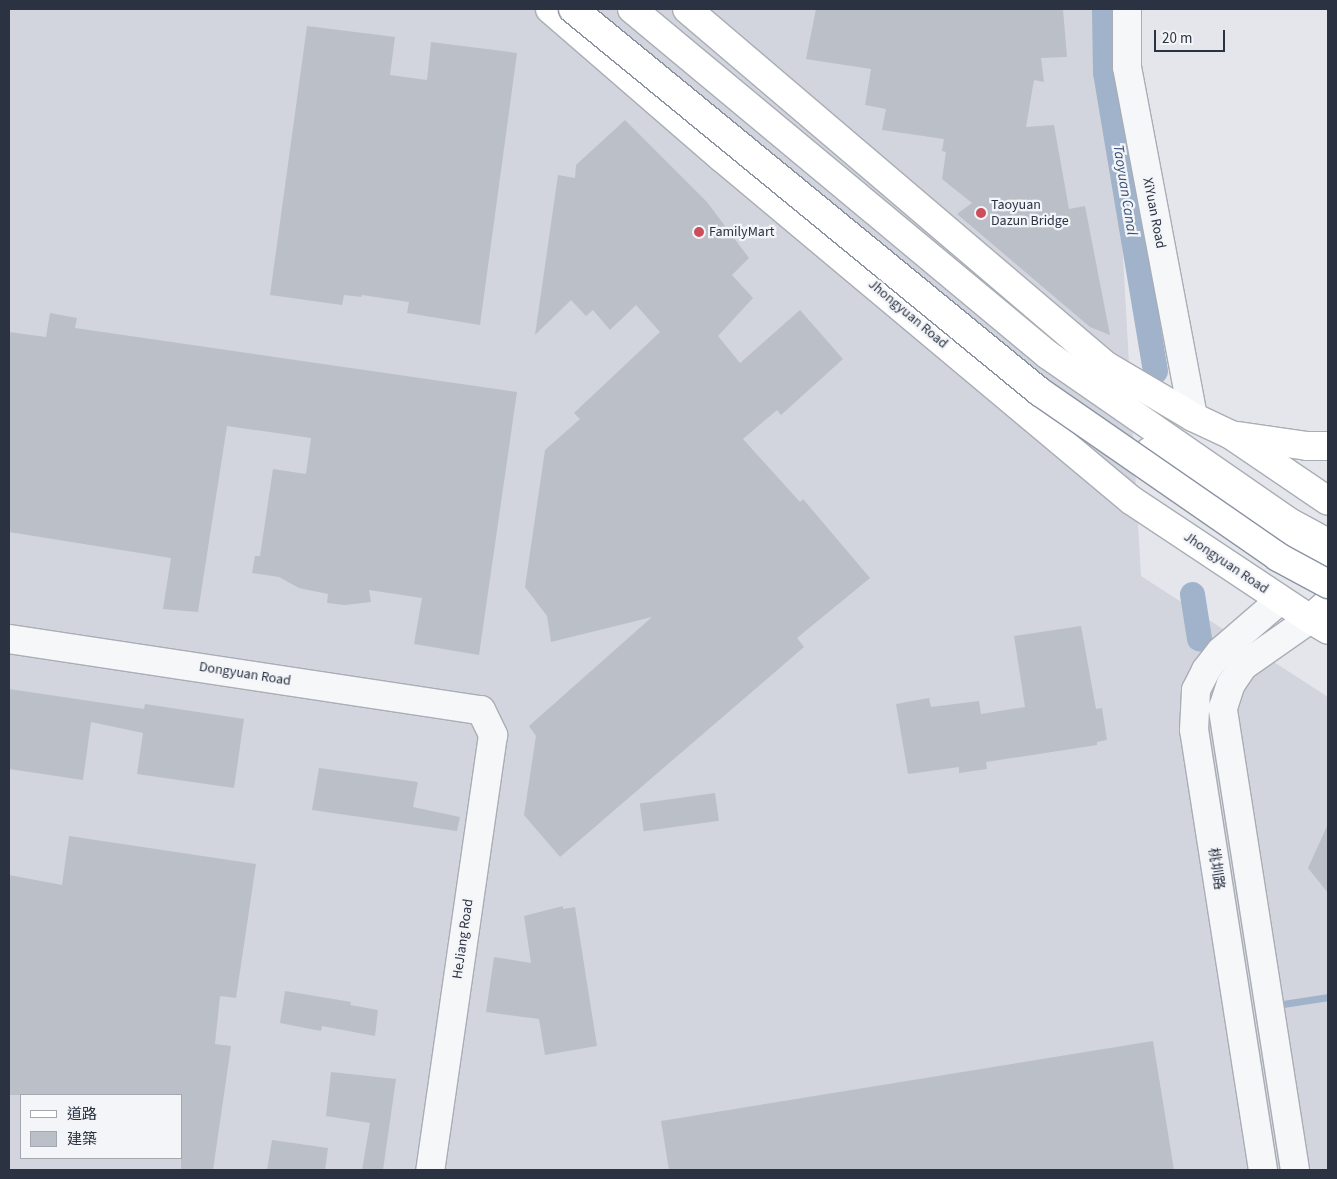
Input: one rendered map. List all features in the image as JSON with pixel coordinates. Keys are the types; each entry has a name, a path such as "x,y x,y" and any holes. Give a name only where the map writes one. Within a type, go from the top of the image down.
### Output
{"main road":[{"name":"Jhongyuan Road","path":"550,9 713,151 1132,500 1280,600 1322,617"},
{"path":"573,9 1040,392 1278,558 1327,563"},
{"path":"632,9 1048,355 1291,523 1327,563"},
{"path":"687,9 1105,366 1193,417 1231,435 1328,500"},
{"path":"923,326 1143,448 1327,563"},
{"path":"1231,435 1307,446 1328,446"},
{"path":"1280,600 1327,563"}],"street":[{"name":"XiYuan Road","path":"1127,9 1127,66 1193,417"},
{"name":"桃圳路","path":"1263,1170 1194,730 1196,690 1206,670 1221,651 1280,600"},
{"path":"1295,1170 1223,708 1231,684 1243,666 1322,617"},
{"name":"Dongyuan Road","path":"9,638 481,710"},
{"name":"HeJiang Road","path":"430,1170 493,735 481,710"}],"shaded area":[{"path":"9,9 1109,9 1141,576 1328,697 1328,1170 9,1170"}],"building":[{"path":"816,9 1063,9 1067,57 1041,58 1044,82 1034,80 1026,127 1054,125 1069,209 1085,206 1110,335 1090,327 957,214 972,203 942,179 946,152 942,151 944,139 882,130 886,109 865,105 871,69 806,59"},
{"path":"307,26 395,37 390,75 427,80 431,42 517,53 480,325 407,313 409,302 362,295 361,297 344,295 342,305 270,295"},
{"path":"625,120 707,202 749,258 732,275 753,298 718,336 740,363 800,310 843,359 781,415 777,410 743,439 800,502 803,499 870,578 797,638 804,647 560,857 524,815 536,736 529,726 652,617 551,642 547,616 525,587 545,450 580,419 574,413 660,332 636,305 610,330 593,310 586,316 571,300 535,335 558,175 575,178 576,165"},
{"path":"50,313 77,318 75,328 517,392 479,655 414,644 422,598 369,590 371,602 345,605 327,603 328,594 299,588 279,577 252,573 255,556 260,556 273,469 306,474 311,438 227,426 198,612 163,609 171,558 9,532 9,332 46,337"},
{"path":"1081,626 1096,709 1102,708 1107,740 1097,742 1097,745 986,762 987,769 959,773 959,767 908,774 896,704 929,698 931,707 979,701 981,714 1025,707 1014,636"},
{"path":"9,689 144,709 145,704 244,719 234,788 137,774 143,733 91,722 83,780 9,769"},
{"path":"319,768 418,782 413,807 460,817 457,831 312,810"},
{"path":"715,793 719,821 644,831 640,804"},
{"path":"1328,824 1328,893 1308,868"},
{"path":"69,836 256,864 236,998 220,996 215,1044 231,1046 213,1170 181,1170 182,1094 9,1095 9,875 62,885"},
{"path":"563,906 563,909 575,907 597,1046 545,1055 539,1019 486,1012 494,957 531,963 524,916"},
{"path":"285,991 351,1002 350,1005 378,1010 375,1036 322,1026 321,1031 280,1023"},
{"path":"1153,1041 1174,1170 669,1170 661,1121"},
{"path":"331,1072 396,1079 383,1170 362,1170 370,1123 326,1116"},
{"path":"272,1140 328,1148 325,1170 267,1170"}],"waterway":[{"name":"Taoyuan Canal","path":"1104,9 1105,72 1155,371"},
{"name":"Taoyuan Canal","path":"1192,594 1199,638"},
{"path":"1283,1004 1328,997"}],"place":[{"name":"Taoyuan Dazun Bridge","path":"981,213"},
{"name":"FamilyMart","path":"699,232"}]}
